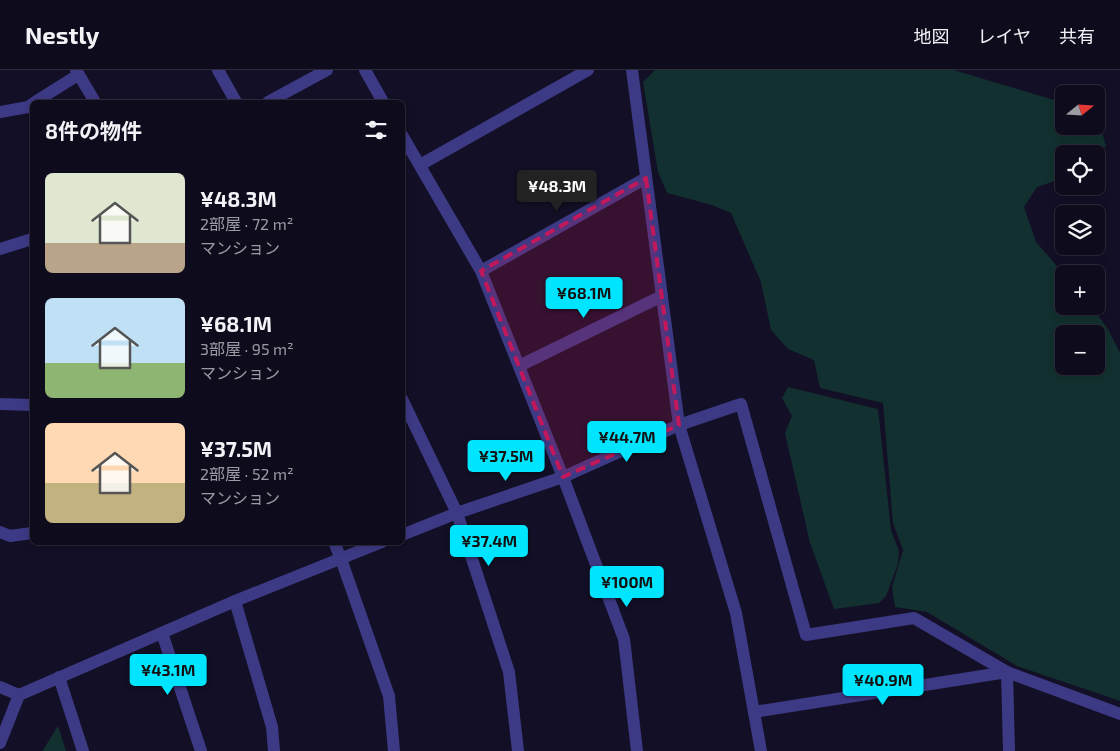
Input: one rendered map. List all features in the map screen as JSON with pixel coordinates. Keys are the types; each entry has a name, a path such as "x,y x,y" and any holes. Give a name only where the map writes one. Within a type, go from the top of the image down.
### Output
{"street":[{"path":"218,70 235,100"},
{"path":"272,100 327,70"},
{"path":"365,70 383,100"},
{"path":"420,165 588,70"},
{"path":"632,70 679,425 736,613 761,751"},
{"path":"38,100 77,72 95,100"},
{"path":"0,112 30,106"},
{"path":"405,140 481,271 563,477 624,639 637,751"},
{"path":"481,271 646,178"},
{"path":"0,249 30,240"},
{"path":"518,366 662,296"},
{"path":"0,404 30,405"},
{"path":"405,534 457,513 563,477 679,425 741,404 806,635 914,618 1007,672 1120,714"},
{"path":"405,405 457,513 509,672 518,751"},
{"path":"0,532 10,536 30,533"},
{"path":"335,545 389,696 394,751"},
{"path":"0,743 19,695 235,601 375,545"},
{"path":"235,601 272,727 274,751"},
{"path":"162,633 201,751"},
{"path":"754,712 1007,672"},
{"path":"1007,672 1009,751"},
{"path":"59,678 83,751"},
{"path":"0,687 19,695"}],"highlighted area":[{"path":"646,178 679,425 563,477 481,271"}],"green space":[{"path":"655,70 954,70 1055,100 1055,135 1103,135 1106,146 1105,147 1105,145 1055,145 1055,181 1037,187 1024,207 1036,242 1056,265 1055,315 1098,315 1108,329 1120,353 1120,701 1017,666 927,612 895,607 892,587 903,550 893,523 883,403 820,388 814,360 788,349 771,330 761,282 731,213 712,205 667,193 658,172 643,82"},
{"path":"788,387 878,409 891,530 899,551 898,564 886,596 879,603 834,609 810,543 785,433 792,416 782,398"},
{"path":"58,726 66,751 43,751 43,750"}]}
